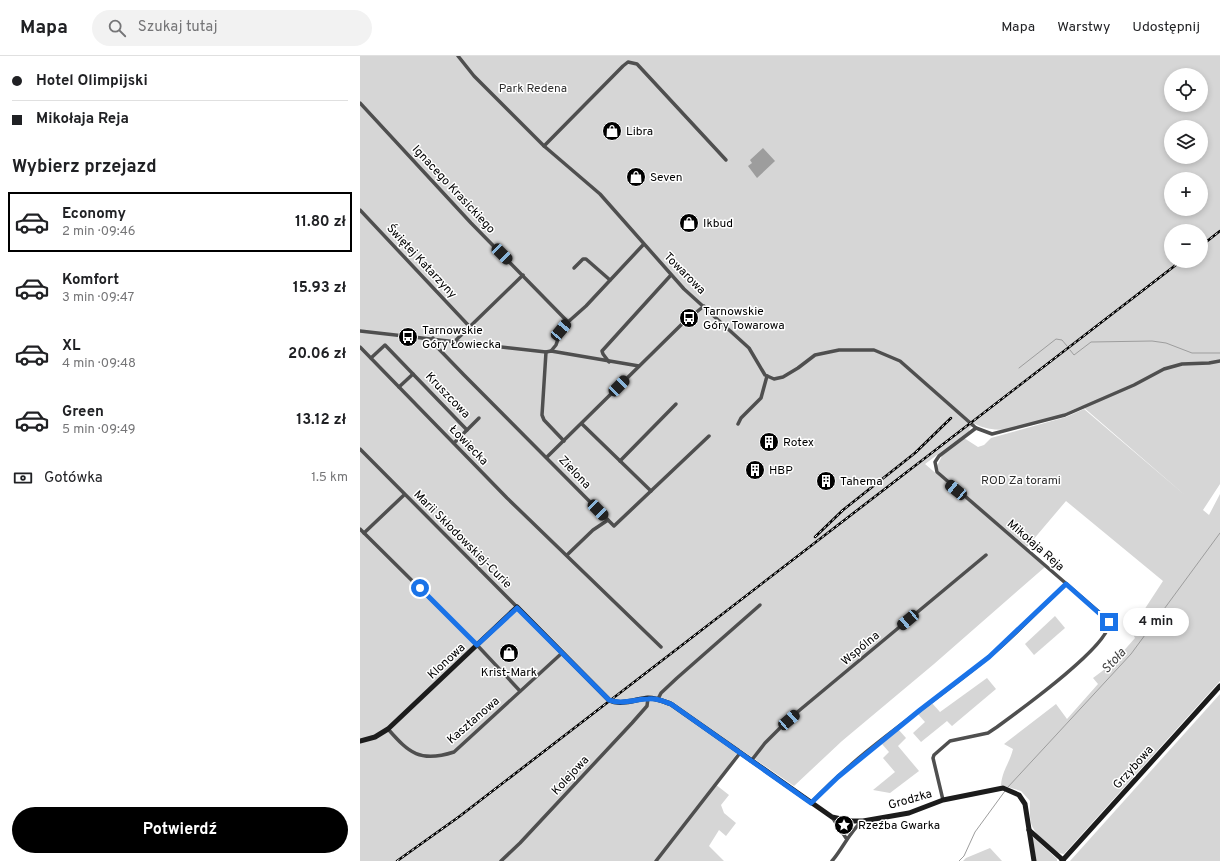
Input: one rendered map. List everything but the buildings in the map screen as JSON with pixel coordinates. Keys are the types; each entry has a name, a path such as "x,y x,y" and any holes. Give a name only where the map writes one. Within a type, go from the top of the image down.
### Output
{"street":[{"name":"Towarowa","path":"458,56 474,76 544,146 600,194 671,275 749,348 767,376"},
{"path":"544,146 623,66 628,62 632,62 638,64 726,160"},
{"name":"Ignacego Krasickiego","path":"360,103 471,223 568,322"},
{"name":"Świętej Katarzyny","path":"360,210 469,326"},
{"path":"564,441 544,420 542,415 549,352 556,345 561,330 586,306 643,244"},
{"path":"574,268 583,259 586,259 610,280"},
{"path":"454,342 523,275"},
{"path":"609,362 602,350 671,275"},
{"path":"547,457 582,424 637,366 683,323 704,306"},
{"path":"360,331 549,352 637,366"},
{"name":"Zielona","path":"433,338 435,345 464,376 547,457 608,520"},
{"name":"Kruszcowa","path":"371,358 385,345 467,430"},
{"name":"Łowiecka","path":"360,347 660,648"},
{"path":"738,424 741,418 761,398 767,376 773,379 779,378 798,368 812,356 818,354 851,350 874,350 888,355 905,365 976,428 992,434 1065,415 1134,385 1164,369 1182,364 1209,363 1220,360"},
{"name":"Kruszcowa","path":"399,387 413,374"},
{"path":"620,461 676,404"},
{"name":"Kruszcowa","path":"454,443 479,418"},
{"path":"582,424 651,491"},
{"name":"Mikołaja Reja","path":"943,800 934,755 950,741 988,733 1064,677 1107,631 1109,622 937,472 936,462 939,456 976,428"},
{"path":"567,555 593,530 608,520 614,526 709,436"},
{"name":"Marii Skłodowskiej-Curie","path":"360,449 609,700 617,702 648,698"},
{"path":"364,533 404,495"},
{"path":"360,529 477,645 520,691"},
{"name":"Wspólna","path":"751,761 789,720 986,554"},
{"path":"811,803 825,788 849,768 920,710 989,657 1066,584"},
{"path":"658,699 661,693 677,678 760,606"},
{"name":"Klonowa","path":"360,741 376,737 388,729 517,608"},
{"name":"Kasztanowa","path":"388,729 411,752 432,756 445,755 454,752 562,653"},
{"name":"Grzybowa","path":"1063,861 1220,686"},
{"name":"Grodzka","path":"648,698 658,699 671,704 811,803 832,817 841,820 863,821 909,813 943,800 998,788 1008,789 1019,795 1026,804 1034,861"},
{"name":"Kolejowa","path":"501,861 520,843 632,723 647,706 648,698"},
{"path":"656,861 740,753"},
{"path":"832,817 846,838"},
{"path":"832,861 842,848 846,838 863,821"},
{"path":"1029,830 1063,861"}],"green space":[{"path":"360,56 1220,56 1220,484 1203,510 1209,515 1220,494 1220,681 1064,854 1051,848 1042,839 1034,830 1030,820 1030,801 1021,791 1001,785 1003,775 1013,749 1004,744 1056,704 1067,719 1098,684 1093,678 1113,663 1135,638 1131,630 1163,581 1066,501 1027,547 939,473 937,466 942,456 964,438 978,447 984,445 991,438 1066,417 1084,409 1186,496 1082,406 1043,422 1015,429 1001,430 975,424 969,431 925,464 1045,567 934,664 842,741 794,786 740,749 715,784 729,795 721,805 724,813 736,823 726,836 719,830 709,846 724,861 360,861"},
{"path":"1055,616 1065,628 1034,655 1025,644"},
{"path":"987,678 996,689 952,726 947,721 921,742 913,733 925,722 917,713 931,702 940,712"},
{"path":"1220,694 1220,861 1070,861"},
{"path":"898,729 906,738 898,746 919,771 890,793 873,790 895,772 883,758 889,752 882,744"},
{"path":"843,822 852,823 853,826 846,831 841,825 845,826 846,824"},
{"path":"1032,836 1057,859 1057,861 1036,861"},
{"path":"990,848 1002,861 963,861 966,858"}],"shaded area":[{"path":"763,148 775,161 757,178 748,166 752,163 750,160"}],"waterway":[{"path":"1019,368 1056,339 1062,340 1067,346"},
{"path":"1070,350 1074,355 1091,342 1152,341 1166,343 1192,353 1220,353"},
{"name":"Stoła","path":"1008,787 1131,654 1220,533"},
{"name":"Stoła","path":"959,861 964,856 975,832 1005,791"}],"railway":[{"path":"1208,240 1220,231"},
{"path":"397,861 460,816 1172,268"},
{"path":"815,537 843,510 915,453 951,418"}],"place":[{"name":"Libra","path":"612,131"},
{"name":"Seven","path":"636,177"},
{"name":"Ikbud","path":"689,223"},
{"name":"Tarnowskie Góry Towarowa","path":"689,318"},
{"name":"Tarnowskie Góry Łowiecka","path":"408,337"},
{"name":"Rotex","path":"769,442"},
{"name":"HBP","path":"755,470"},
{"name":"Tahema","path":"826,481"},
{"name":"Krist-Mark","path":"509,653"},
{"name":"Rzeźba Gwarka","path":"844,825"}],"route":[{"path":"420,588 477,645 517,608 609,700 617,702 648,698 658,699 671,704 811,803 838,777 920,710 989,657 1066,584 1109,622"}],"park label":[{"name":"Park Redena","path":"533,88"},
{"name":"ROD Za torami","path":"1021,480"}]}
